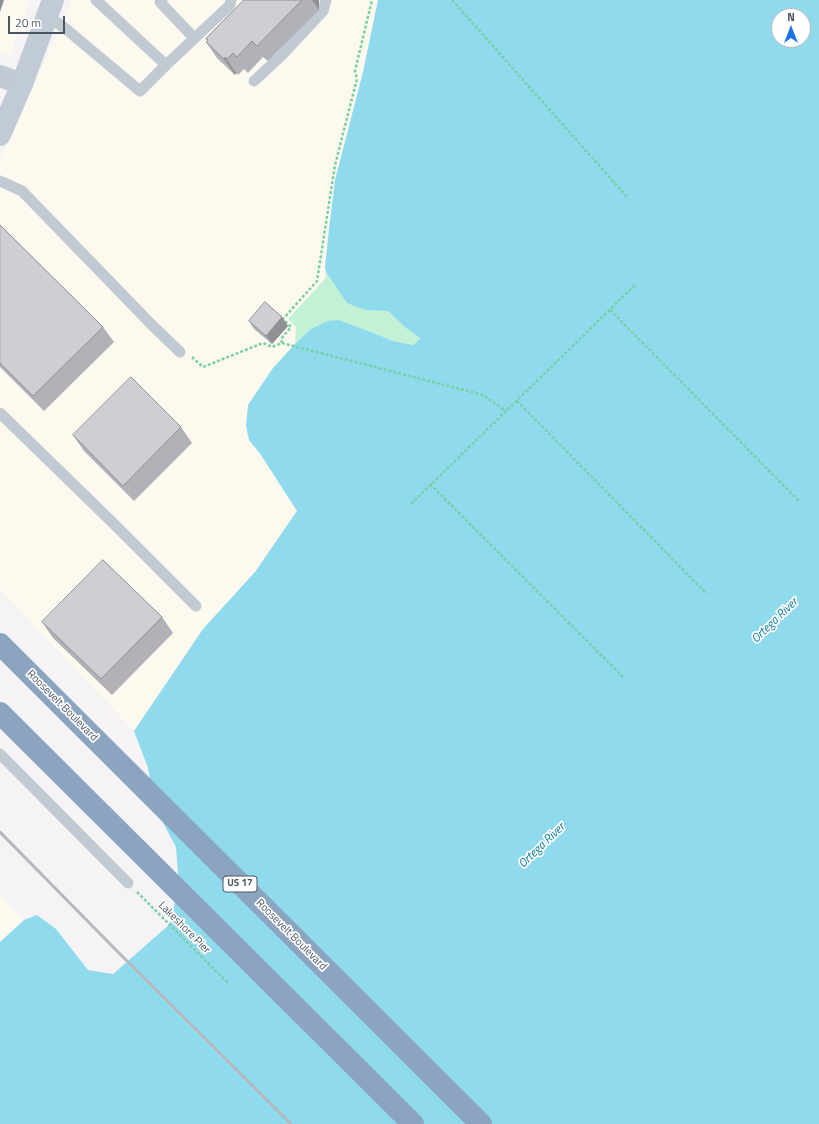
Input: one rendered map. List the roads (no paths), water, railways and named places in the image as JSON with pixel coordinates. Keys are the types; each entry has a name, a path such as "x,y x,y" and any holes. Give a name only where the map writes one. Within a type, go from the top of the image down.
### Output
{"highway":[{"name":"Roosevelt Boulevard","path":"0,644 481,1124"},
{"path":"0,713 413,1124"}],"street":[{"path":"0,136 22,84 50,8"},
{"path":"0,76 22,84"}],"lane":[{"path":"96,0 166,65"},
{"path":"162,0 160,2 194,38"},
{"path":"50,8 66,29 140,91 230,5 231,0"},
{"path":"254,81 281,56 323,11 326,0"},
{"path":"0,181 22,191 180,352"},
{"path":"0,412 196,606"},
{"path":"0,754 128,883"}],"water":[{"name":"Ortega River","path":"378,0 819,0 819,1124 0,1124 0,942 24,920 37,915 56,929 88,970 113,974 170,924 179,884 176,847 162,821 151,785 148,768 134,731 203,629 255,572 297,511 261,455 249,440 246,426 248,405 273,368 295,344 311,329 328,321 339,320 393,341 413,345 420,338 406,328 388,311 365,310 347,303 326,272 325,267 335,180 363,72"}],"railway":[{"path":"0,832 291,1124"}]}
